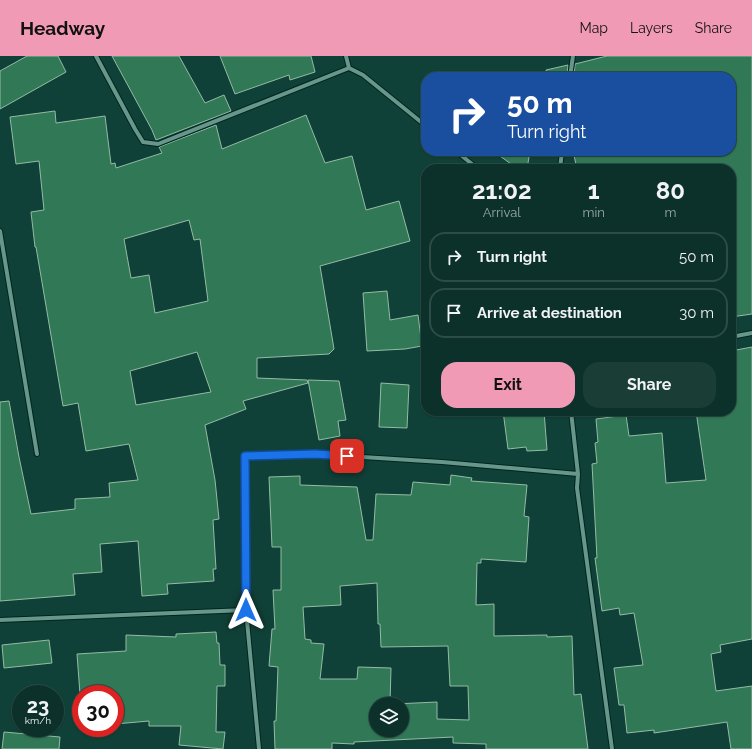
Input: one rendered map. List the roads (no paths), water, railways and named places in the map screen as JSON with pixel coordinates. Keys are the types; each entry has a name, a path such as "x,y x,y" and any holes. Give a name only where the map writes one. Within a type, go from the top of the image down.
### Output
{"street":[{"path":"96,56 134,129 143,142 158,144 349,68 363,75 421,122"},
{"path":"346,56 349,68"},
{"path":"570,72 572,56"},
{"path":"462,156 472,164"},
{"path":"0,231 37,454"},
{"path":"736,336 752,334"},
{"path":"572,416 578,474 577,488 612,749"},
{"path":"259,749 246,610 245,456 315,454 442,462 578,474"},
{"path":"0,620 246,610"}]}
